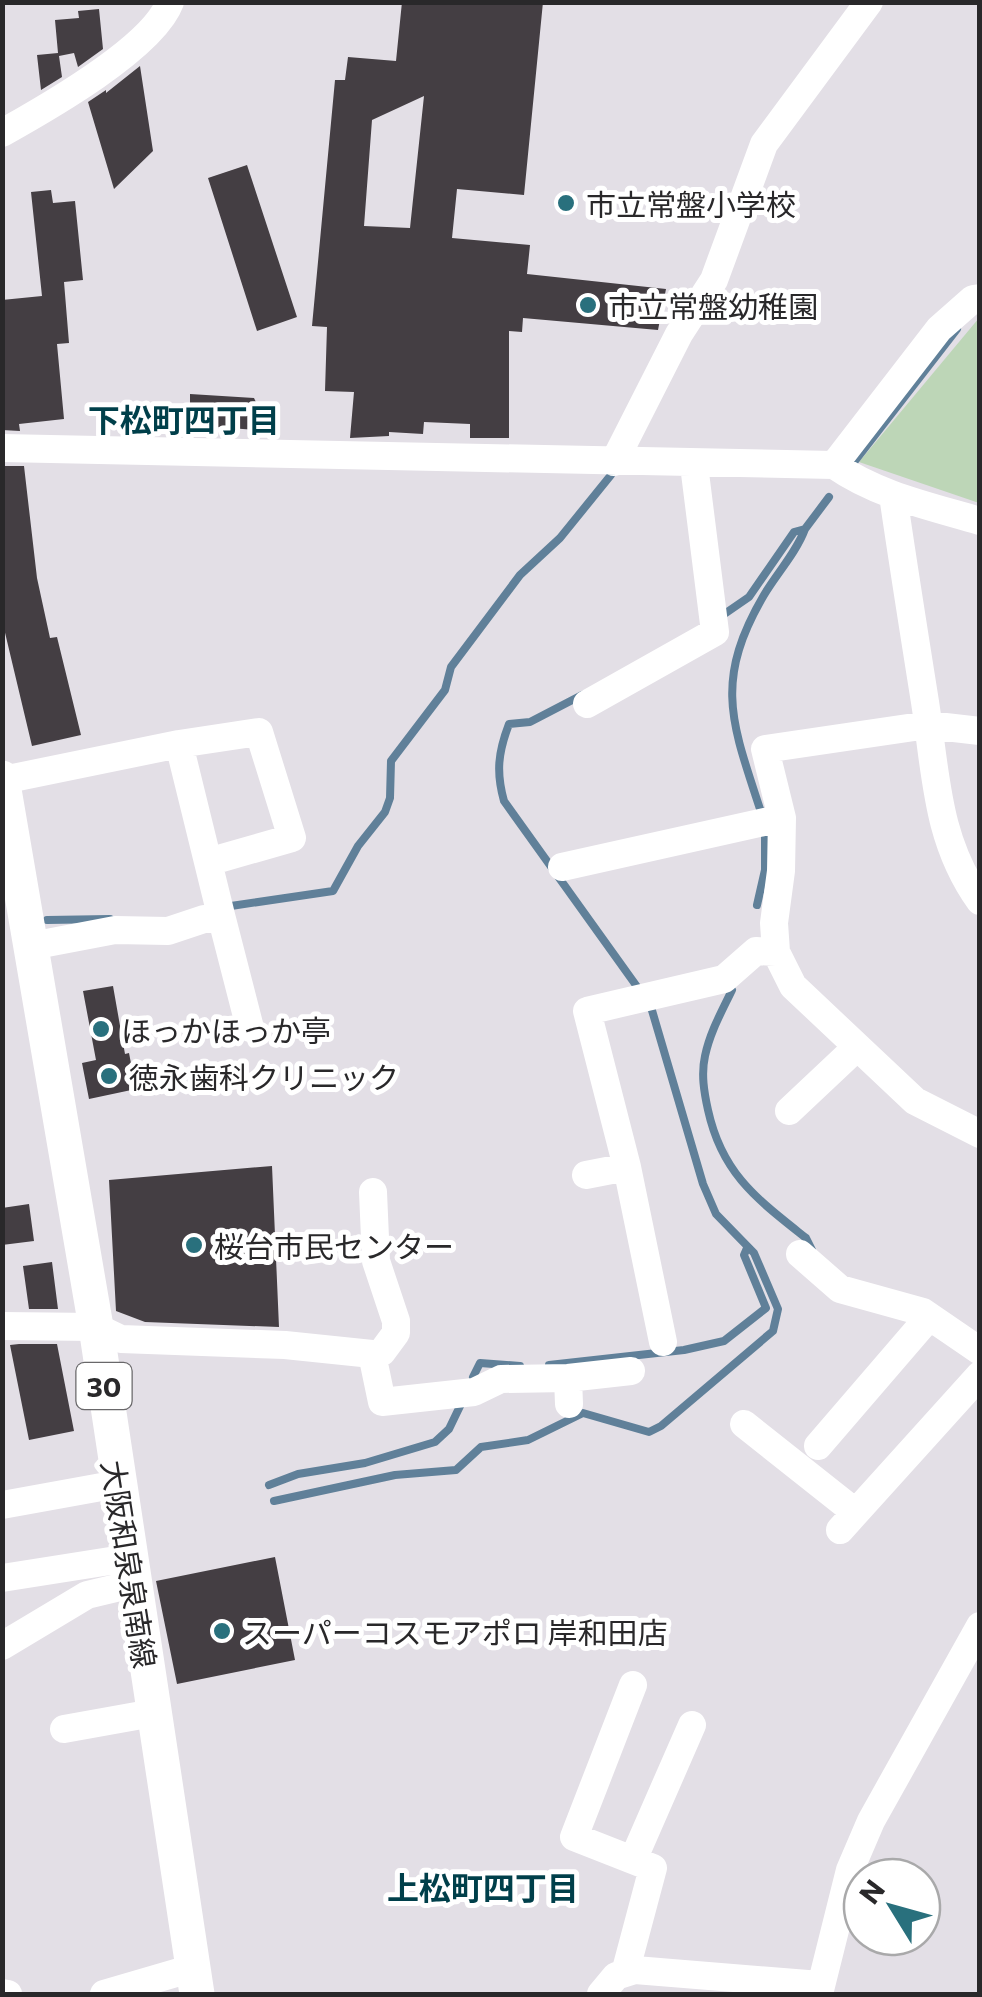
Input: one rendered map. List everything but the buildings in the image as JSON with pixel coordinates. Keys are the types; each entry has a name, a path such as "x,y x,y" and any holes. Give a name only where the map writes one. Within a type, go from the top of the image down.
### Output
{"main road":[{"name":"大阪和泉泉南線","path":"3,779 96,1327 195,1981"}],"street":[{"path":"2,132 79,90 150,31 170,2"},
{"path":"614,462 679,334 714,280 764,144 868,2"},
{"path":"834,465 939,329 973,299 980,298"},
{"path":"2,448 834,465 856,480 892,495 980,521"},
{"path":"587,704 714,632 694,464"},
{"path":"892,495 936,797 963,878 980,901"},
{"path":"980,731 928,725 765,749 782,818 774,923 776,952 793,986 915,1101 980,1134"},
{"path":"3,779 259,732 292,838 208,862"},
{"path":"179,744 250,1028"},
{"path":"562,868 782,818"},
{"path":"31,946 115,930 168,931 222,918"},
{"path":"663,1342 627,1167 586,1011 724,978 756,951 776,952"},
{"path":"789,1110 857,1046"},
{"path":"586,1175 627,1167"},
{"path":"2,1326 96,1327 120,1339 382,1352 396,1333 396,1320 376,1261 373,1192"},
{"path":"800,1254 840,1290 929,1316 980,1351"},
{"path":"818,1446 929,1316"},
{"path":"372,1354 382,1402 438,1407 501,1379 568,1391 631,1370"},
{"path":"744,1424 848,1521 980,1374"},
{"path":"2,1505 118,1484"},
{"path":"2,1578 131,1571"},
{"path":"2,1646 131,1571"},
{"path":"601,1994 616,1976 636,1970 820,1990 850,1870 872,1821 980,1626"},
{"path":"625,1973 653,1868 574,1837 633,1686"},
{"path":"64,1729 153,1713"},
{"path":"632,1860 692,1725"},
{"path":"104,1994 195,1981"}],"green space":[{"path":"979,318 979,503 859,462"}],"waterway":[{"path":"854,462 957,329"},
{"path":"231,906 333,891 358,846 385,812 390,798 391,761 445,690 451,667 520,575 560,538 611,475"},
{"path":"720,617 749,597 794,532 805,529 829,497"},
{"path":"761,812 736,727 733,678 748,626 805,529"},
{"path":"582,695 530,722 509,724 499,762 501,791 504,801 638,988"},
{"path":"757,905 765,870 765,832"},
{"path":"47,920 110,919"},
{"path":"732,990 713,1030 704,1063 704,1090 714,1132 722,1152 744,1183 806,1238 812,1250"},
{"path":"274,1501 395,1475 456,1470 481,1447 528,1440 583,1413 649,1432 773,1331 778,1309 754,1253 716,1214 703,1184 651,1007"},
{"path":"549,1365 684,1350 724,1341 766,1308 744,1255 747,1248"},
{"path":"473,1377 480,1363 520,1366"},
{"path":"269,1485 298,1474 365,1463 435,1442 449,1429 462,1402"}],"place":[{"name":"市立常盤小学校","path":"566,203"},
{"name":"市立常盤幼稚園","path":"588,305"},
{"name":"ほっかほっか亭","path":"101,1029"},
{"name":"徳永歯科クリニック","path":"109,1076"},
{"name":"桜台市民センター","path":"194,1245"},
{"name":"スーパーコスモアポロ 岸和田店","path":"222,1631"}],"district":[{"name":"下松町四丁目","path":"184,419"},
{"name":"上松町四丁目","path":"483,1887"}]}
